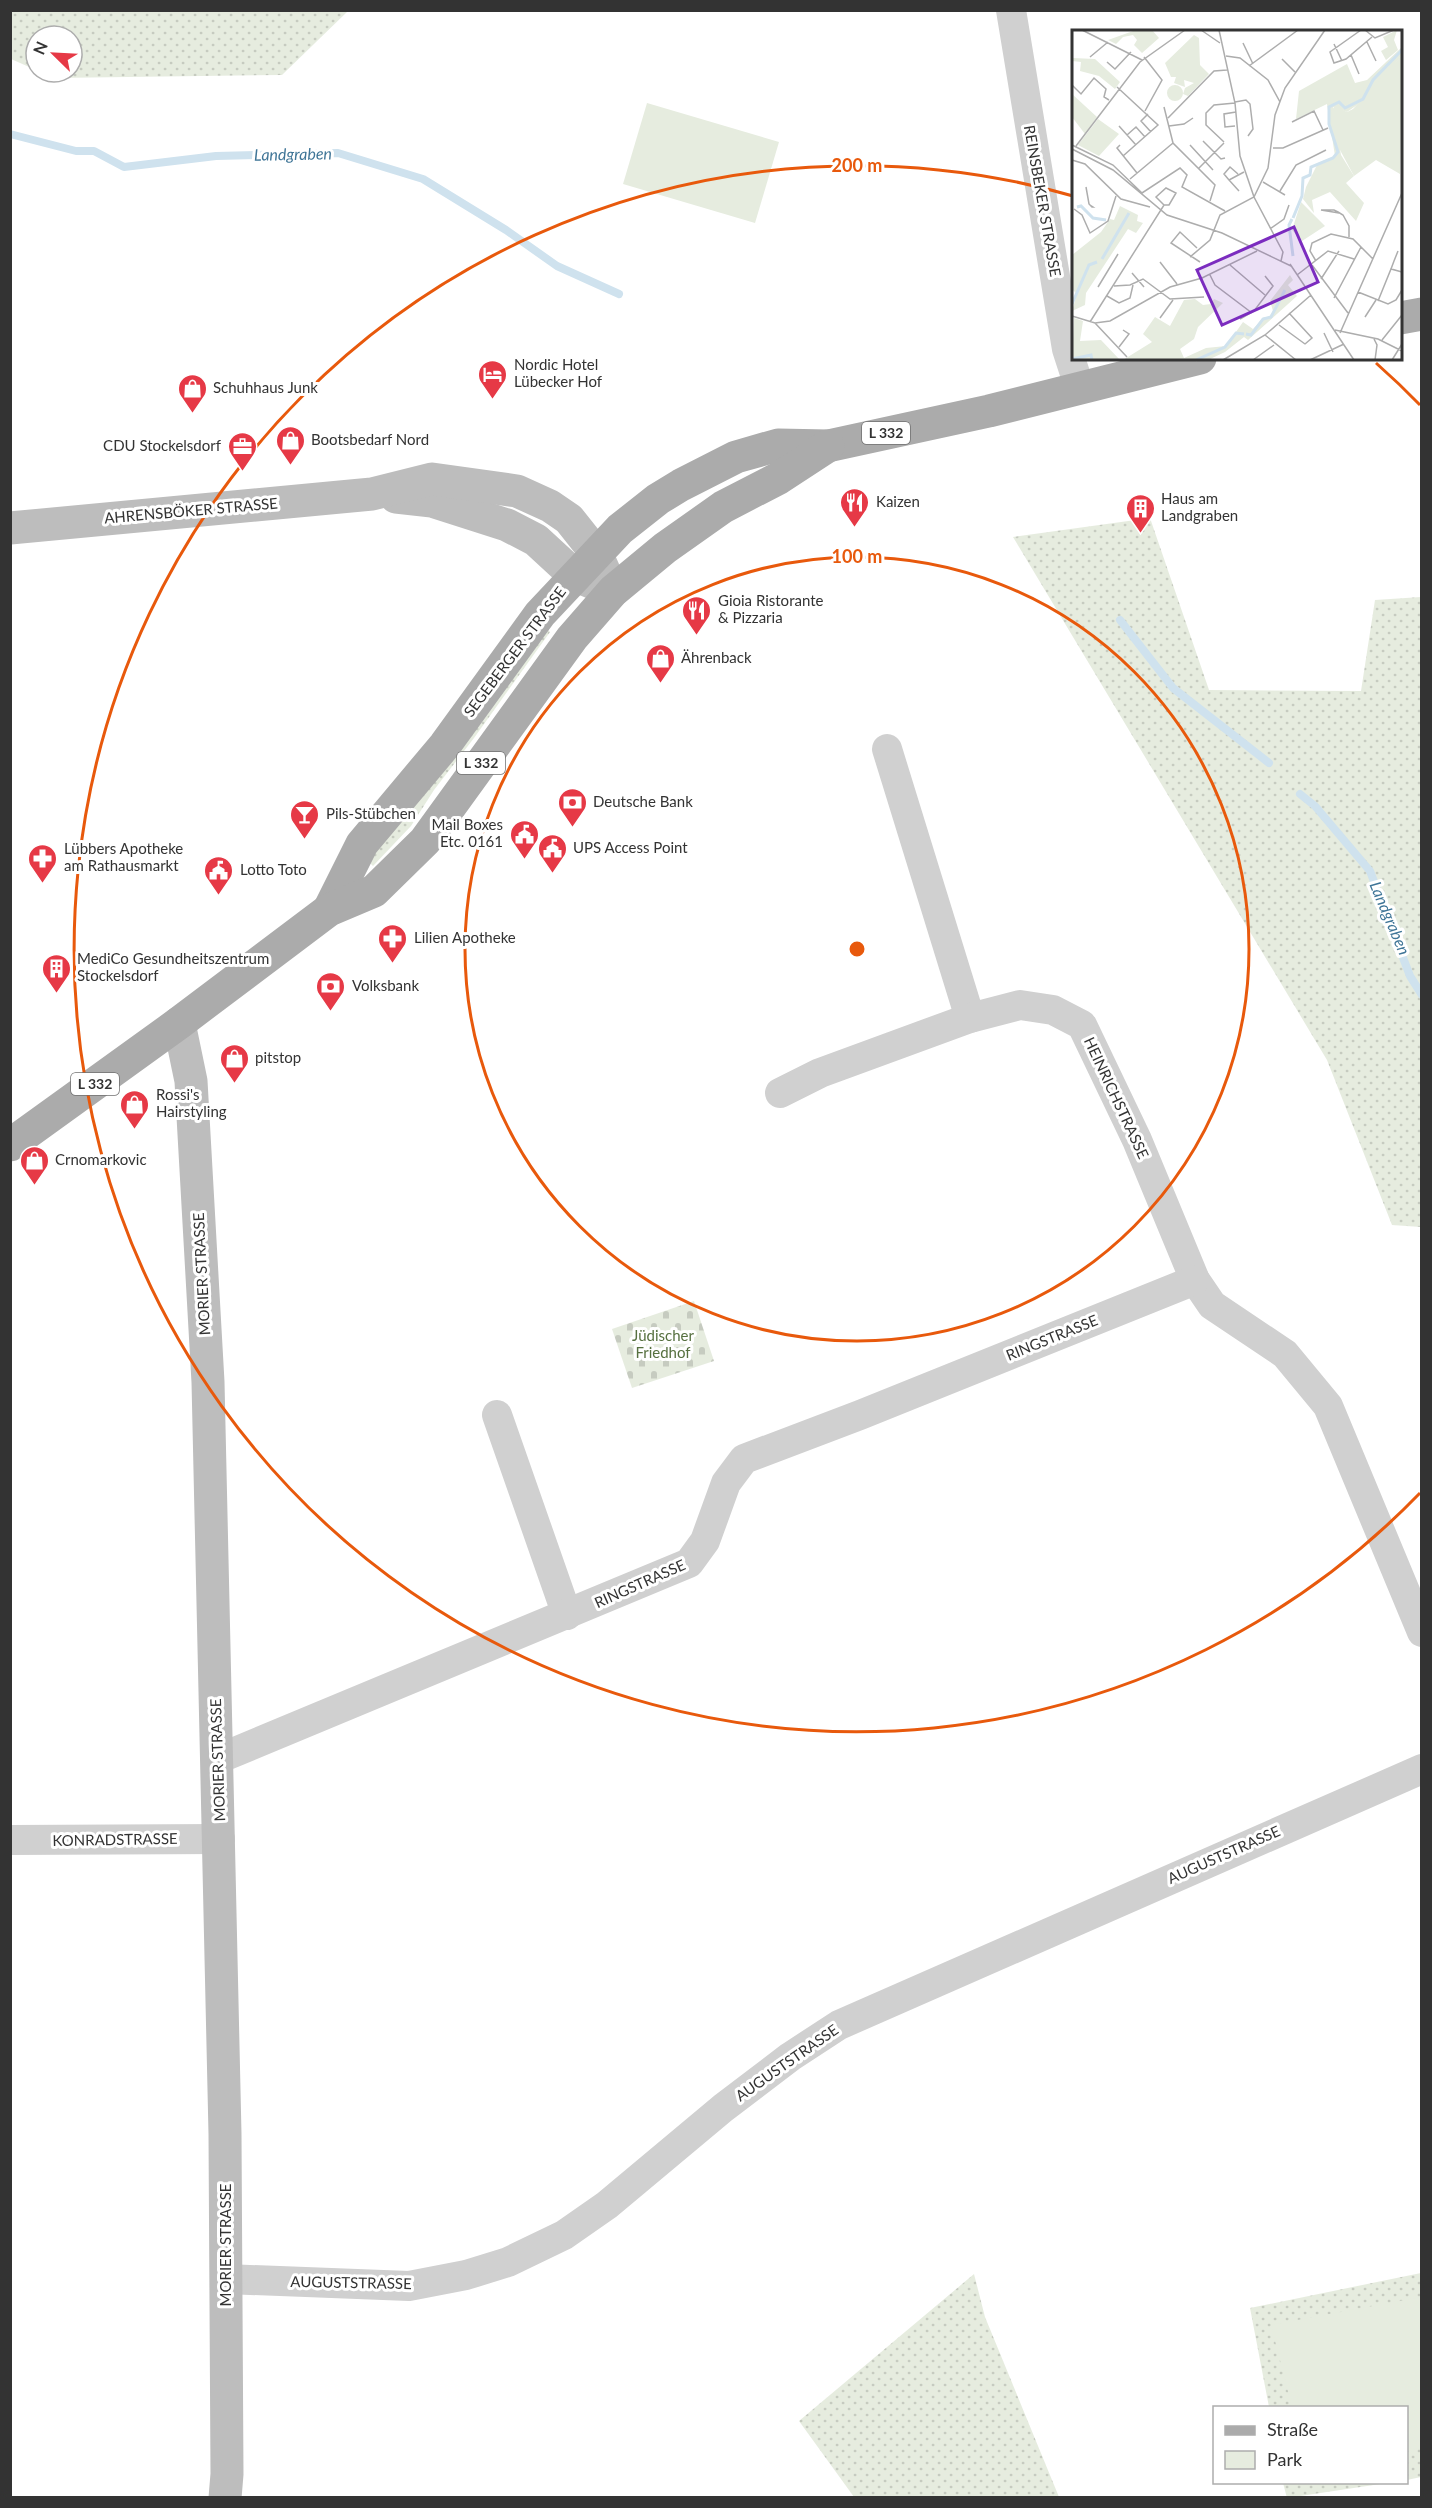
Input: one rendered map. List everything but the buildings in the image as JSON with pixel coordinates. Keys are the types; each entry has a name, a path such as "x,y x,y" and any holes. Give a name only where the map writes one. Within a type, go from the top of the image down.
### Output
{"main road":[{"path":"1402,318 1422,314"},
{"name":"L 332","path":"1080,389 1192,360"},
{"name":"SEGEBERGER STRASSE","path":"329,910 363,844 445,745 540,614 620,529 658,499 681,484 736,457 778,445 828,446 1080,389"},
{"name":"SEGEBERGER STRASSE","path":"10,1145 179,1023 329,910 374,891 425,841 568,643 613,591 665,548 723,507 779,478 828,446"},
{"name":"AHRENSBÖKER STRASSE","path":"10,528 372,494 432,501 507,525 585,564 613,591"},
{"name":"MORIER STRASSE","path":"179,1023 190,1081 208,1371 220,1839 226,2279 225,2498"}],"street":[{"name":"REINSBEKER STRASSE","path":"1011,10 1067,349 1080,389"},
{"path":"887,749 969,1018"},
{"name":"HEINRICHSTRASSE","path":"780,1093 820,1073 969,1018 1020,1005 1053,1010 1082,1025 1137,1140 1195,1280"},
{"path":"1195,1280 1212,1305 1285,1354 1328,1406 1422,1632"},
{"name":"RINGSTRASSE","path":"218,1759 567,1616 689,1563 705,1541 726,1484 744,1459 860,1415 1195,1280"},
{"path":"498,1414 567,1616"},
{"name":"AUGUSTSTRASSE","path":"226,2279 409,2286 466,2275 508,2262 564,2235 607,2205 723,2108 790,2056 839,2025 1422,1769"},
{"name":"KONRADSTRASSE","path":"10,1840 220,1839"}],"green space":[{"path":"11,10 348,10 282,75 84,78 84,24 24,24 24,65 11,59"},
{"path":"647,103 779,142 755,223 623,184"},
{"path":"1150,518 1209,690 1361,691 1375,600 1421,597 1421,1227 1392,1225 1327,1060 1013,537"},
{"path":"546,628 550,632 434,790 411,826 373,866 370,863 375,853"},
{"name":"Jüdischer Friedhof","path":"694,1301 714,1361 632,1388 612,1329"},
{"path":"1421,2273 1421,2477 1408,2480 1408,2406 1269,2406 1250,2308"},
{"path":"974,2274 985,2317 1059,2497 854,2497 799,2421"},
{"path":"1421,2297 1421,2448 1408,2451 1408,2406 1292,2406 1271,2325"},
{"path":"1284,2484 1380,2484 1287,2498"}],"waterway":[{"name":"Landgraben","path":"10,134 76,151 94,151 124,167 216,156 338,153 423,179 506,230 557,266 619,294"},
{"name":"Landgraben","path":"1120,620 1173,688 1269,763"},
{"name":"Landgraben","path":"1300,794 1315,806 1370,871 1410,976 1422,995"}],"place":[{"name":"Nordic Hotel Lübecker Hof","path":"493,400"},
{"name":"Schuhhaus Junk","path":"192,414"},
{"name":"Bootsbedarf Nord","path":"290,466"},
{"name":"CDU Stockelsdorf","path":"242,472"},
{"name":"Kaizen","path":"855,528"},
{"name":"Haus am Landgraben","path":"1140,534"},
{"name":"Gioia Ristorante & Pizzaria","path":"697,636"},
{"name":"Ährenback","path":"660,684"},
{"name":"Deutsche Bank","path":"572,828"},
{"name":"Pils-Stübchen","path":"305,840"},
{"name":"Mail Boxes Etc. 0161","path":"524,860"},
{"name":"UPS Access Point","path":"552,874"},
{"name":"Lübbers Apotheke am Rathausmarkt","path":"43,884"},
{"name":"Lotto Toto","path":"219,896"},
{"name":"Lilien Apotheke","path":"393,964"},
{"name":"MediCo Gesundheitszentrum Stockelsdorf","path":"56,994"},
{"name":"Volksbank","path":"331,1012"},
{"name":"pitstop","path":"234,1084"},
{"name":"Rossi's Hairstyling","path":"135,1130"},
{"name":"Crnomarkovic","path":"34,1186"}]}
